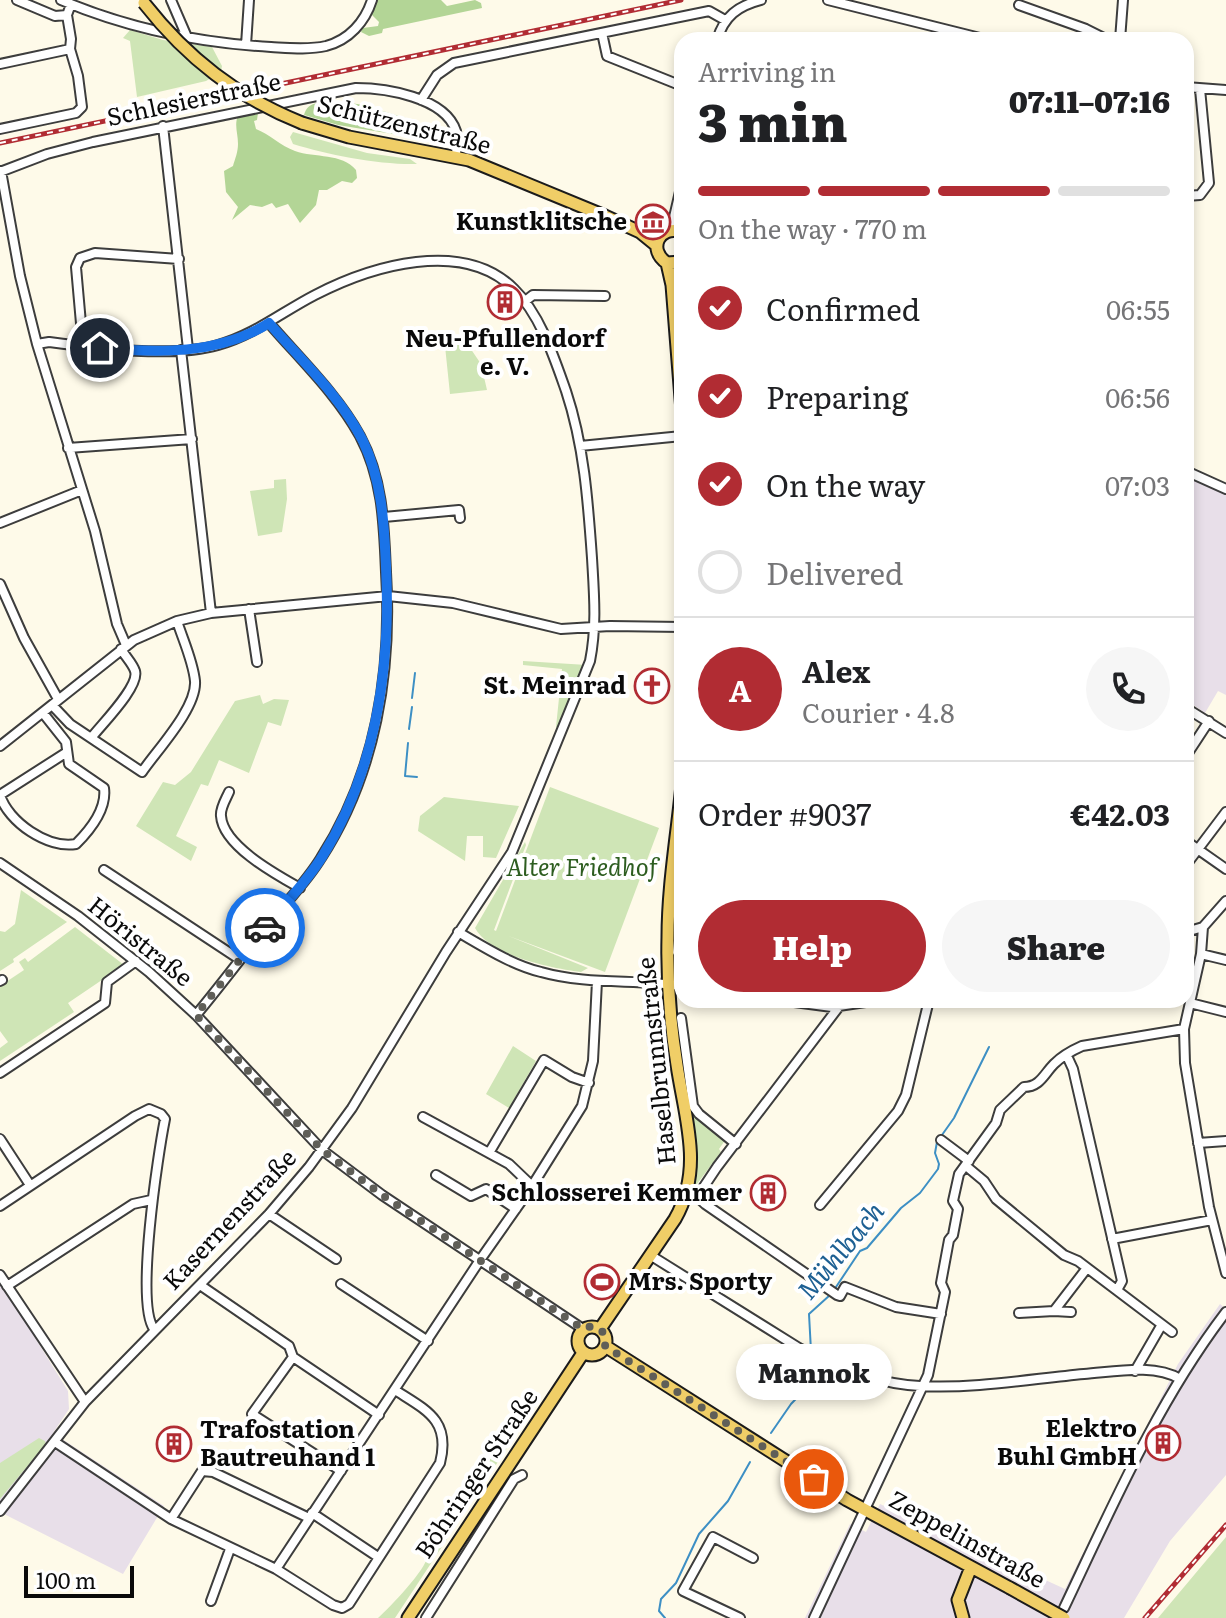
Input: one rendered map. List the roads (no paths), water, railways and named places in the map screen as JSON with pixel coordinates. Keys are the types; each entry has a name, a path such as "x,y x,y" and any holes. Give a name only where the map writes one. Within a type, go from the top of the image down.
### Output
{"main road":[{"name":"Schützenstraße","path":"143,2 182,48 212,74 247,97 302,123 349,137 456,157 506,174 640,232 670,235"},
{"path":"670,235 657,254 674,262"},
{"path":"674,270 674,305"},
{"name":"Haselbrunnstraße","path":"674,871 668,935 669,984 693,1193"},
{"path":"600,1329 693,1193"},
{"path":"591,1326 600,1329 605,1336 605,1346 597,1355 583,1353 577,1342 583,1329 591,1326"},
{"name":"Zeppelinstraße","path":"605,1346 866,1510 1010,1588 1064,1613"},
{"name":"Böhringer Straße","path":"408,1618 583,1353"},
{"path":"963,1618 958,1600 971,1567"}],"street":[{"path":"17,0 55,16 67,15"},
{"path":"61,0 187,37 246,45 311,48 335,43 356,30 372,0"},
{"path":"171,0 187,37"},
{"path":"246,45 249,0"},
{"path":"720,32 725,20 734,11 761,0"},
{"path":"828,0 956,32"},
{"path":"1121,32 1123,0"},
{"path":"0,129 79,111 82,107 70,49 67,15 71,4"},
{"path":"1019,5 1092,32"},
{"path":"421,100 437,75 454,63 709,11 725,20"},
{"path":"602,33 607,56 674,83"},
{"path":"0,64 70,49"},
{"name":"Schlesierstraße","path":"0,172 47,154 163,126 356,88 387,90 421,100 447,117 457,134 456,157"},
{"path":"1194,88 1226,90"},
{"path":"1194,195 1200,195 1209,183 1200,89"},
{"path":"163,126 179,259 192,439 211,613"},
{"path":"0,172 37,344 95,531 123,647 135,670 135,680 120,704 92,737"},
{"path":"83,346 76,267 80,258 95,253 179,259"},
{"name":"Kasernenstraße","path":"0,1511 85,1402 269,1214 322,1150 367,1085 458,932 503,868 520,836 590,661 595,627 590,522 580,446 558,368 543,334 524,302 499,276 483,268 451,262 420,263 341,282 253,332 218,345 184,349 49,342 37,344"},
{"path":"524,302 533,295 605,296"},
{"path":"196,1015 300,888 334,836 369,753 381,701 388,596 384,517 376,476 355,428 339,404 269,323"},
{"path":"580,446 674,437"},
{"path":"68,448 192,439"},
{"path":"1194,475 1226,489"},
{"path":"0,523 82,490"},
{"path":"384,517 459,510 460,518"},
{"path":"0,584 55,702 70,724 142,772 193,697 195,679 177,621"},
{"path":"0,746 123,647 177,621 211,613 388,596 453,603 549,627 577,630 595,627 674,627"},
{"path":"249,609 257,662"},
{"path":"43,713 66,742 69,764 106,792 99,813 76,844 60,845 47,842 13,816 0,795 67,752"},
{"path":"1194,713 1226,733"},
{"path":"1194,744 1209,721"},
{"path":"229,792 220,815 232,838 256,862 300,888"},
{"path":"1194,855 1226,812"},
{"path":"1194,847 1226,869"},
{"name":"Höristraße","path":"0,863 78,916 136,961 196,1015 322,1150 583,1329"},
{"path":"104,870 239,959"},
{"path":"1194,930 1203,927 1226,901"},
{"path":"1194,985 1203,927"},
{"path":"458,932 542,973 597,981 674,985"},
{"path":"1201,954 1226,960"},
{"path":"0,1073 105,1003 107,982 136,961"},
{"path":"276,1569 582,1106 589,1083 597,981"},
{"path":"1194,1004 1226,1012"},
{"path":"839,1008 736,1144 693,1193 840,1296 845,1287 896,1307 941,1314"},
{"path":"820,1205 898,1111 906,1095 927,1008"},
{"path":"1189,1008 1184,1029 1185,1063 1212,1220 1226,1273"},
{"name":"Haselbrunnstraße","path":"681,1018 693,1106 736,1144"},
{"path":"814,1618 928,1375 945,1292 941,1283 958,1209 953,1201 959,1174 996,1123 1000,1110 1024,1087 1033,1087 1049,1073 1052,1065 1082,1046 1184,1029"},
{"path":"1067,1056 1073,1069 1122,1281 1117,1290"},
{"path":"489,1153 544,1060 589,1083"},
{"path":"0,1206 149,1109 161,1114 165,1119 151,1200 147,1315 154,1329"},
{"path":"423,1117 509,1164 532,1186"},
{"path":"0,1139 30,1185"},
{"path":"941,1140 984,1181 996,1199 1064,1255 1087,1268 1172,1332"},
{"path":"1198,1143 1226,1141"},
{"path":"436,1175 471,1196 486,1189 516,1209"},
{"path":"7,1286 133,1204 151,1200"},
{"path":"269,1214 336,1259"},
{"path":"1112,1239 1212,1220"},
{"path":"650,1255 815,1356 892,1384 922,1386 1135,1371 1171,1373 1180,1379"},
{"path":"1054,1311 1087,1268"},
{"path":"0,1275 85,1402"},
{"path":"341,1284 428,1341"},
{"path":"200,1285 289,1346 293,1357 379,1415"},
{"path":"1019,1313 1071,1312"},
{"path":"1064,1613 1133,1466 1199,1347 1226,1312"},
{"path":"1135,1371 1161,1326"},
{"path":"293,1357 252,1414 341,1471"},
{"path":"55,1442 171,1519 276,1569 342,1608 349,1604 440,1463 443,1451 442,1429 438,1422 395,1390"},
{"path":"171,1519 202,1471 213,1472 311,1516 378,1557"},
{"name":"Böhringer Straße","path":"426,1618 514,1479 522,1475"},
{"path":"740,1618 683,1591 713,1537 753,1558"},
{"path":"211,1601 230,1549"}],"waterway":[{"path":"412,698 415,673"},
{"path":"409,729 412,707"},
{"path":"408,743 405,776 417,777"},
{"name":"Mühlbach","path":"834,1290 860,1251 867,1248 901,1208 920,1193 938,1169 935,1153 937,1142 954,1118 989,1047"},
{"name":"Mühlbach","path":"811,1351 809,1314 830,1295"},
{"name":"Mühlbach","path":"771,1433 791,1404 812,1382 810,1357"},
{"name":"Mühlbach","path":"665,1618 659,1611 661,1599 676,1583 699,1534 728,1501 750,1462"}],"railway":[{"path":"0,143 681,0"},
{"path":"1145,1618 1226,1525"}],"place":[{"name":"Kunstklitsche","path":"653,222"},
{"name":"Neu-Pfullendorf e. V.","path":"505,302"},
{"name":"St. Meinrad","path":"652,686"},
{"name":"Schlosserei Kemmer","path":"768,1193"},
{"name":"Mrs. Sporty","path":"602,1282"},
{"name":"Elektro Buhl GmbH","path":"1163,1443"},
{"name":"Trafostation Bautreuhand 1","path":"174,1444"},
{"name":"Mannok","path":"814,1479"}],"park label":[{"name":"Alter Friedhof","path":"582,868"}]}
